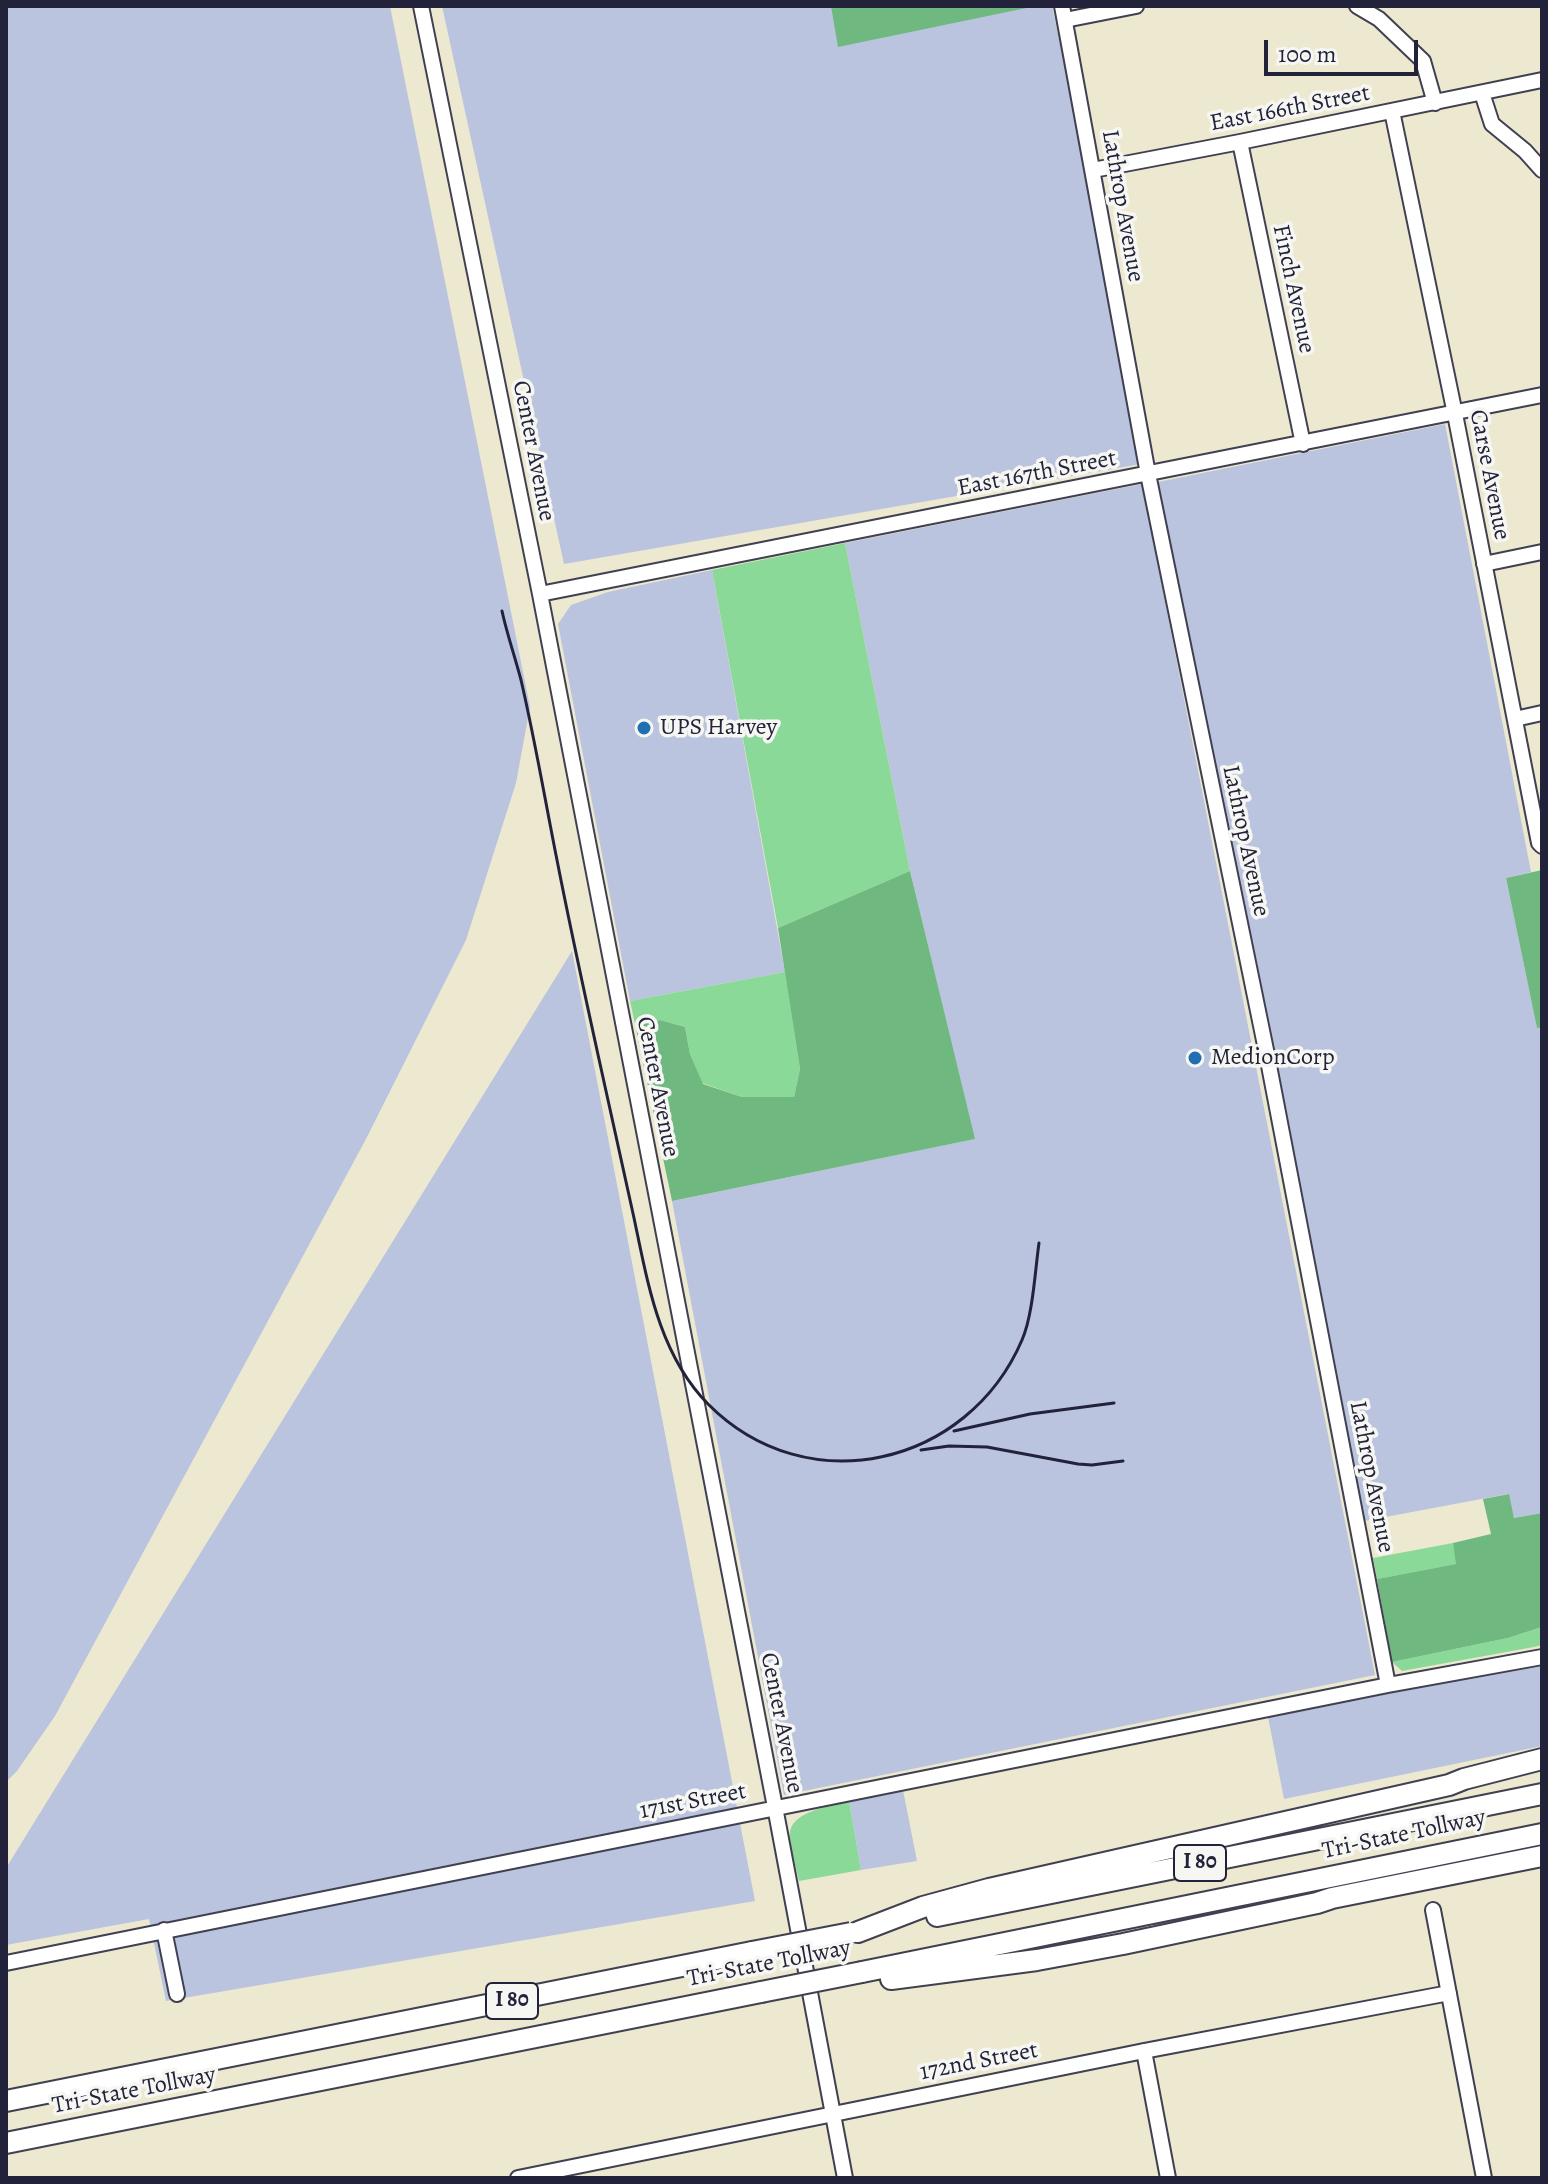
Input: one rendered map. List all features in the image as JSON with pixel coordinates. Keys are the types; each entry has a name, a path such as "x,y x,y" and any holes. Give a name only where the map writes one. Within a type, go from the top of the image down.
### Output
{"highway":[{"path":"854,1932 923,1907 989,1889 1449,1785 1542,1759"},
{"path":"1449,1785 1466,1786 1542,1770"},
{"name":"Tri-State Tollway","path":"6,2101 1542,1794"},
{"name":"Tri-State Tollway","path":"6,2143 766,1991 862,1977 1542,1834"},
{"path":"862,1977 1037,1960 1542,1856"},
{"path":"1317,1903 1334,1903 1542,1867"}],"street":[{"name":"Center Avenue","path":"421,6 540,594 845,2178"},
{"path":"1063,13 1136,6"},
{"path":"1357,6 1379,19 1423,61 1435,103"},
{"name":"Lathrop Avenue","path":"1063,13 1148,474 1266,1050 1388,1685"},
{"name":"East 166th Street","path":"1093,170 1542,80"},
{"path":"1482,93 1492,124 1525,151 1542,170"},
{"name":"Carse Avenue","path":"1392,111 1542,846"},
{"name":"Finch Avenue","path":"1240,142 1303,444"},
{"name":"East 167th Street","path":"540,594 1542,395"},
{"path":"1484,564 1542,552"},
{"path":"1515,719 1542,713"},
{"name":"171st Street","path":"6,1963 775,1807 1542,1657"},
{"path":"1433,1910 1484,2178"},
{"path":"164,1930 177,1994"},
{"name":"172nd Street","path":"528,2177 1144,2051 1449,1993"},
{"path":"1144,2051 1168,2178"}],"shaded area":[{"path":"6,6 390,6 530,707 516,783 466,940 366,1139 55,1716 6,1782"},
{"path":"442,6 1052,6 1141,464 564,564"},
{"path":"1445,424 1531,872 1506,878 1537,1027 1542,1027 1542,1513 1514,1518 1508,1494 1364,1521 1158,482"},
{"path":"1142,484 1375,1675 784,1795 672,1201 974,1139 910,871 845,543"},
{"path":"712,570 785,972 630,1001 558,624 571,605 608,592"},
{"path":"572,951 755,1901 166,2001 149,1919 6,1945 6,1868"},
{"path":"1542,1664 1542,1746 1284,1799 1268,1717"},
{"path":"903,1790 917,1861 861,1870 849,1801"}],"green space":[{"path":"831,6 1036,6 838,47"},
{"path":"845,543 910,871 778,928 712,570"},
{"path":"1542,870 1542,1027 1537,1028 1506,878"},
{"path":"910,871 975,1139 672,1201 635,1024 660,1020 685,1027 690,1054 703,1084 742,1097 794,1097 800,1069 778,928"},
{"path":"785,972 800,1069 794,1097 742,1097 702,1083 690,1054 685,1027 660,1020 635,1024 630,1001"},
{"path":"1509,1494 1514,1518 1542,1513 1542,1627 1508,1638 1392,1662 1377,1579 1456,1564 1453,1543 1491,1534 1483,1499"},
{"path":"1453,1543 1457,1564 1377,1579 1373,1558"},
{"path":"1542,1627 1542,1645 1534,1647 1402,1671 1392,1662 1508,1638"},
{"path":"849,1801 861,1870 799,1881 790,1838 795,1822 811,1812"}],"railway":[{"path":"502,611 526,702 575,947 651,1293 667,1341 691,1384 708,1404 748,1435 791,1454 837,1461 882,1457 925,1442 964,1417 997,1383 1022,1340 1031,1306 1039,1243"},
{"path":"954,1431 1030,1414 1114,1403"},
{"path":"921,1450 949,1446 987,1447 1078,1464 1123,1461"}],"place":[{"name":"UPS Harvey","path":"644,728"},
{"name":"MedionCorp","path":"1195,1058"}]}
